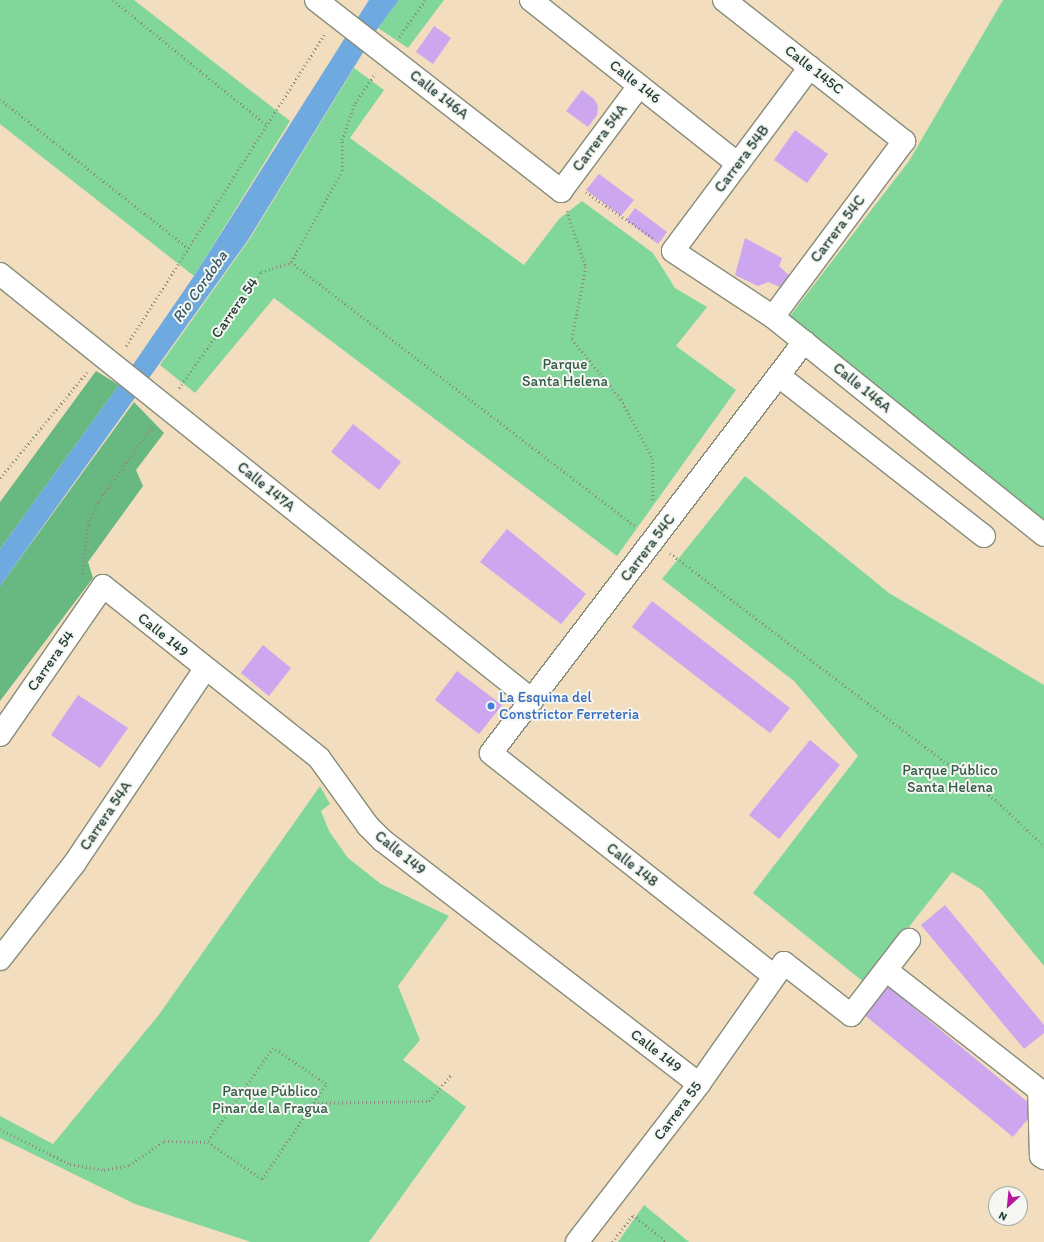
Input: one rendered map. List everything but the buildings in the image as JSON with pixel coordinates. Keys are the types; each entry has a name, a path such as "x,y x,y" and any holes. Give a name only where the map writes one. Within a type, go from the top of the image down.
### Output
{"street":[{"name":"Calle 146A","path":"316,0 380,50 565,186"},
{"name":"Calle 146","path":"531,0 738,164"},
{"name":"Calle 145C","path":"724,0 904,141"},
{"name":"Carrera 54B","path":"673,251 810,67"},
{"name":"Carrera 54A","path":"565,186 639,86"},
{"name":"Carrera 54C","path":"773,317 904,141"},
{"name":"Calle 146A","path":"673,251 773,317 1044,535"},
{"name":"Calle 147A","path":"0,274 532,700"},
{"name":"Carrera 54C","path":"491,753 804,342"},
{"path":"779,376 984,536"},
{"name":"Calle 149","path":"103,586 205,669 319,758 368,826 382,840 699,1084"},
{"name":"Carrera 54","path":"0,735 103,586"},
{"name":"Carrera 54A","path":"0,959 74,864 205,669"},
{"name":"Calle 148","path":"491,753 774,976"},
{"path":"909,940 886,970 1039,1090 1041,1156 1044,1158"},
{"name":"Carrera 55","path":"577,1242 699,1084 784,963 851,1015 886,970"}],"path":[{"path":"113,0 267,125"},
{"path":"425,0 380,50 355,103 342,140 342,171 291,262 998,802 1044,846"},
{"path":"0,478 112,363 267,125 339,18"},
{"path":"0,99 188,248"},
{"path":"565,186 673,251"},
{"path":"565,186 586,267 572,339 621,399 653,459 653,504"},
{"name":"Carrera 54","path":"84,566 88,525 98,502 158,401 261,272 291,262"},
{"path":"0,1129 70,1164 104,1170 129,1165 164,1141 208,1142 262,1179 326,1084 273,1048 208,1142"},
{"path":"314,1103 429,1101 451,1075"},
{"path":"612,1242 633,1215 667,1242"}],"green space":[{"path":"0,0 134,0 290,121 194,276 0,124"},
{"path":"399,0 444,0 408,48 378,28"},
{"path":"1003,0 1044,0 1044,520 790,316 909,161"},
{"name":"Parque Santa Helena","path":"354,68 384,90 350,138 524,265 559,219 582,201 653,253 675,288 707,307 676,346 736,390 617,556 274,298 195,393 160,365 249,240"},
{"path":"96,371 119,385 0,549 0,502"},
{"path":"134,402 164,433 136,470 143,486 88,562 93,578 0,701 0,586"},
{"name":"Parque Público Santa Helena","path":"745,476 889,593 1044,685 1044,966 982,890 952,872 865,983 753,893 858,756 794,681 662,579"},
{"name":"Parque Público Pinar de la Fragua","path":"320,786 330,804 321,811 329,831 348,858 381,884 449,916 398,986 420,1040 403,1060 466,1107 369,1242 251,1242 135,1204 0,1138 0,1116 53,1144 158,1016"},
{"path":"644,1205 689,1242 618,1242"}],"water":[{"name":"Rio Cordoba","path":"369,0 399,0 378,28 248,240 0,586 0,549 119,385 194,276"}],"place":[{"name":"La Esquina del Constrictor Ferreteria","path":"491,706"}]}
